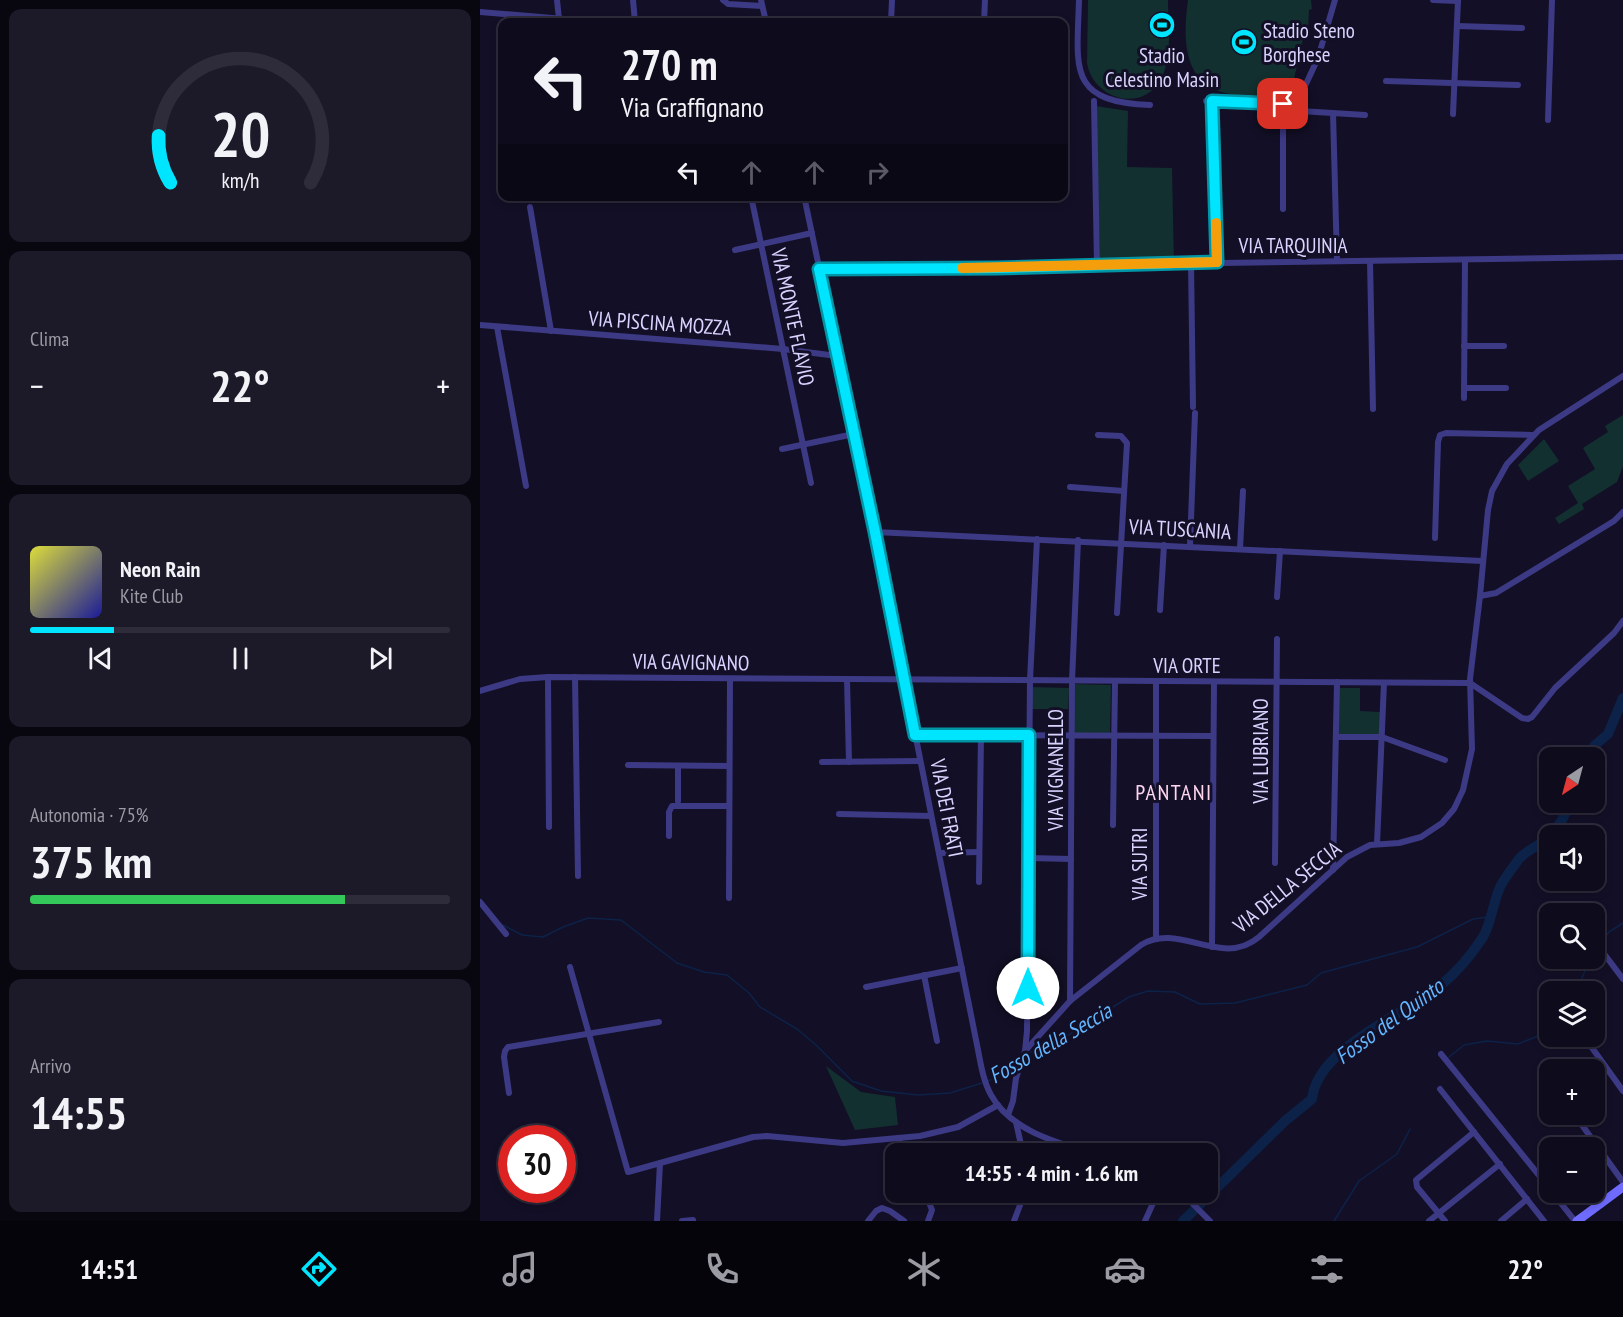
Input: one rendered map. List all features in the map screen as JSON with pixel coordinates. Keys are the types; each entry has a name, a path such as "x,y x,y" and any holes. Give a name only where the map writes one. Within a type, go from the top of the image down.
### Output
{"main road":[{"path":"1576,1221 1623,1187"}],"street":[{"path":"557,0 560,18"},
{"path":"633,0 635,18"},
{"path":"723,0 728,4 762,3 765,18"},
{"path":"890,18 892,0"},
{"path":"984,18 985,0"},
{"path":"1079,0 1077,58 1083,80 1094,92 1107,99 1122,103 1150,105"},
{"path":"1284,104 1299,93 1313,71 1326,36 1335,0"},
{"path":"1433,0 1458,1 1454,114"},
{"path":"1548,120 1552,0"},
{"path":"480,12 548,18"},
{"path":"1457,27 1522,28"},
{"path":"1386,81 1518,85"},
{"path":"1094,100 1098,265"},
{"path":"1217,262 1209,101 1284,104 1300,111 1365,115"},
{"path":"1283,209 1284,104"},
{"path":"1333,113 1337,261"},
{"name":"VIA MONTE FLAVIO","path":"751,201 811,483"},
{"name":"VIA DEI FRATI","path":"805,201 987,1085 998,1105 1016,1122 1063,1143"},
{"path":"530,207 551,331"},
{"path":"735,250 812,232"},
{"name":"VIA TARQUINIA","path":"819,269 1623,257"},
{"path":"1464,398 1465,260"},
{"path":"1370,261 1373,409"},
{"path":"1190,546 1194,410 1191,262"},
{"name":"VIA PISCINA MOZZA","path":"480,325 783,349 837,356"},
{"path":"497,327 526,486"},
{"path":"1464,346 1504,346"},
{"name":"VIA DELLA SECCIA","path":"1156,939 1176,939 1212,947 1235,949 1250,944 1350,855 1366,846 1399,843 1421,837 1442,823 1456,806 1463,790 1472,749 1470,683 1488,504 1494,486 1507,464 1533,435 1554,418 1623,376"},
{"path":"1464,388 1506,388"},
{"path":"1436,538 1440,435 1446,433 1533,435"},
{"path":"782,449 854,434"},
{"path":"1098,435 1119,436 1126,440 1117,613"},
{"path":"1070,488 1124,491"},
{"path":"1240,549 1243,491"},
{"path":"1480,596 1496,593 1614,521 1623,512"},
{"name":"VIA TUSCANIA","path":"875,532 1482,561"},
{"path":"1008,1115 1025,1051 1027,1031 1030,680 1037,539"},
{"name":"VIA VIGNANELLO","path":"1070,1001 1072,681 1078,540"},
{"path":"1160,610 1164,545"},
{"path":"1277,597 1280,551"},
{"path":"1470,683 1522,718 1530,719 1558,686 1612,635 1623,621"},
{"name":"VIA LUBRIANO","path":"1275,863 1277,639"},
{"path":"548,676 549,827"},
{"name":"VIA GAVIGNANO","path":"480,691 520,679 548,676 904,680"},
{"path":"575,676 578,876"},
{"path":"729,898 730,679"},
{"path":"847,679 849,762"},
{"name":"VIA ORTE","path":"904,680 1470,683"},
{"path":"1113,825 1115,681"},
{"name":"VIA SUTRI","path":"1156,681 1156,939"},
{"path":"1212,947 1214,682"},
{"path":"1333,870 1337,682"},
{"path":"1377,844 1384,683"},
{"path":"915,735 1213,736"},
{"path":"979,882 981,735"},
{"path":"1336,737 1382,737 1445,760"},
{"path":"822,762 920,762"},
{"path":"628,765 729,766"},
{"path":"678,766 678,801"},
{"path":"669,836 669,811 672,806 729,806"},
{"path":"839,814 931,816"},
{"path":"939,853 980,852"},
{"path":"1029,858 1071,859"},
{"path":"480,902 506,934"},
{"path":"1025,1051 1070,1001 1138,948 1156,939"},
{"path":"1605,955 1623,979"},
{"path":"570,967 628,1172 759,1136 838,1143 923,1136 969,1122 998,1105"},
{"path":"866,987 962,968"},
{"path":"924,975 937,1041"},
{"path":"509,1094 504,1057 508,1047 659,1022"},
{"path":"1591,1047 1623,1091"},
{"path":"1441,1054 1539,1176"},
{"path":"1440,1089 1544,1221"},
{"path":"1016,1122 1021,1143"},
{"path":"1582,1125 1623,1182"},
{"path":"1445,1221 1416,1185 1416,1180 1474,1132"},
{"path":"898,1138 900,1143"},
{"path":"657,1221 660,1164"},
{"path":"1430,1221 1500,1164"},
{"path":"1501,1221 1527,1199"},
{"path":"928,1221 932,1210 929,1203"},
{"path":"1014,1221 1021,1203"},
{"path":"1145,1221 1153,1203"},
{"path":"1192,1203 1210,1221"},
{"path":"1561,1203 1576,1221"},
{"path":"868,1221 882,1208 904,1221"},
{"path":"682,1221 693,1220"}],"green space":[{"path":"1088,0 1168,0 1167,61 1161,79 1153,90 1131,99 1119,98 1098,86 1087,63"},
{"name":"Stadio Steno Borghese","path":"1188,0 1311,0 1312,9 1309,10 1308,31 1305,31 1291,92 1284,90 1263,96 1227,94 1211,88 1200,79 1192,67 1188,53 1186,19"},
{"path":"1096,106 1128,111 1127,167 1172,168 1174,262 1100,263"},
{"path":"1623,415 1623,466 1617,482 1582,504 1584,509 1559,524 1555,518 1578,503 1568,486 1595,469 1583,448 1608,432 1605,426"},
{"path":"1544,439 1559,461 1528,481 1518,465"},
{"path":"1074,684 1111,685 1110,733 1074,733"},
{"path":"1031,687 1069,688 1068,709 1031,709"},
{"path":"1339,688 1360,688 1360,711 1380,712 1380,737 1339,736"},
{"path":"826,1066 861,1092 895,1097 898,1125 855,1130"}],"waterway":[{"path":"1594,747 1608,734 1623,698"},
{"name":"Fosso del Quinto","path":"1183,1221 1285,1121 1312,1099 1318,1081 1329,1064 1346,1048 1441,985 1458,969 1483,937 1498,891 1505,878 1521,857 1555,830 1565,813"},
{"name":"Fosso della Seccia","path":"1027,1054 1067,1036 1129,997 1148,991 1175,992 1200,1004 1235,1003 1307,985 1321,973 1417,947 1473,919 1489,917"},
{"name":"Fosso della Seccia","path":"503,925 522,935 543,937 588,918 621,920 677,963 704,972 727,975 749,993 760,1007 797,1029 816,1045 852,1081 881,1091 918,1095 950,1093 982,1083"},
{"path":"1605,937 1623,923"},
{"path":"1581,981 1586,969"},
{"path":"1449,1057 1464,1045 1487,1041 1518,1044 1539,1036"},
{"name":"Fosso della Seccia","path":"987,1081 1003,1076 1015,1059 1020,1057"},
{"path":"1334,1221 1359,1181 1397,1154 1410,1129"}],"slow traffic":[{"path":"962,268 1217,262 1216,223"}],"place":[{"name":"Stadio Celestino Masin","path":"1162,25"},
{"name":"Stadio Steno Borghese","path":"1244,42"}],"district":[{"name":"PANTANI","path":"1174,792"}],"route":[{"path":"1028,988 1029,735 915,735 819,269 997,268 1217,262 1212,101 1283,104"}]}
